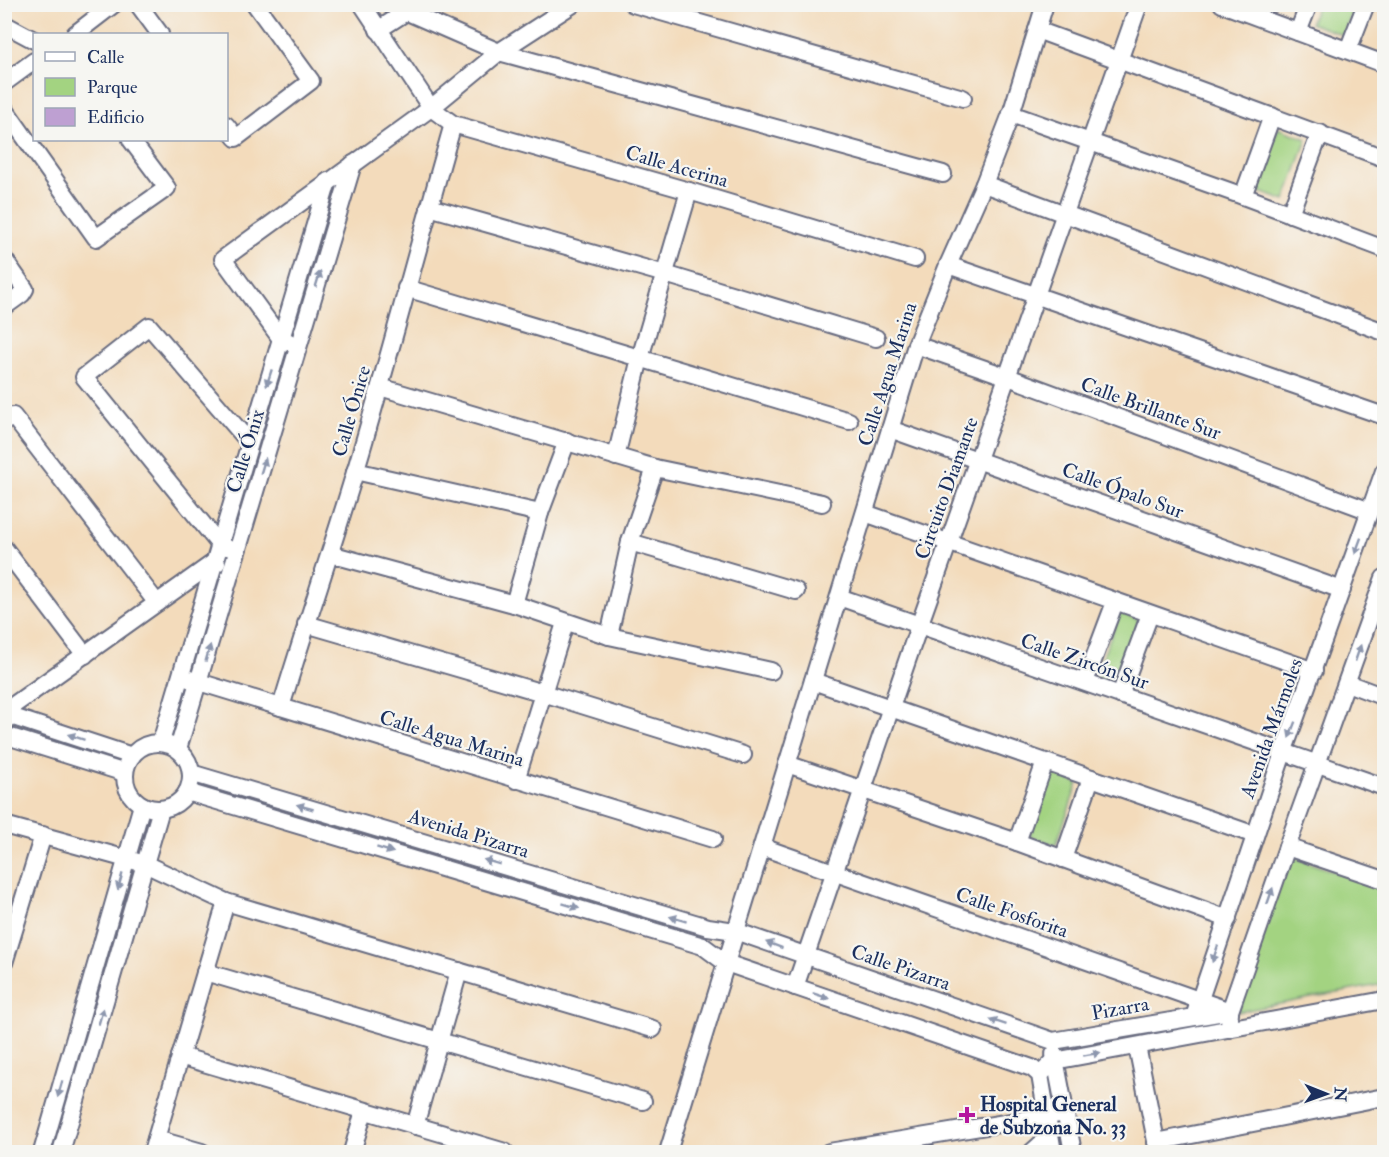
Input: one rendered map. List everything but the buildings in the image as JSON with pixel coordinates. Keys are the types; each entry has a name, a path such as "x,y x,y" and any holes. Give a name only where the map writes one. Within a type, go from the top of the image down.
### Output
{"street":[{"path":"76,33 96,12 114,4"},
{"path":"138,4 159,33"},
{"path":"231,131 310,81 255,4"},
{"name":"Calle Acerina","path":"362,4 431,108 453,124 689,191 915,259"},
{"path":"389,4 499,52 943,174"},
{"path":"298,346 281,339 223,259 431,108 499,52 573,4"},
{"path":"633,4 963,98"},
{"name":"Calle Agua Marina","path":"668,1152 915,345 984,184 1011,114 1045,4"},
{"name":"Circuito Diamante","path":"795,987 948,543 1139,4"},
{"path":"1222,4 1384,64"},
{"path":"1298,32 1309,4"},
{"path":"1348,51 1366,4"},
{"path":"378,30 406,12"},
{"path":"4,24 33,39"},
{"path":"1037,30 1384,158"},
{"path":"4,83 33,62"},
{"path":"4,108 96,238 167,188 133,141"},
{"path":"1011,114 1243,196 1384,249"},
{"path":"1243,196 1272,116"},
{"name":"Calle Ónice","path":"281,707 380,387 453,124"},
{"path":"1290,214 1320,133"},
{"name":"Calle Ónix","path":"178,749 353,165"},
{"name":"Calle Ónix","path":"161,742 328,181"},
{"path":"984,184 1384,332"},
{"path":"616,457 640,358 689,191"},
{"path":"429,207 665,274 876,338"},
{"path":"4,260 25,289 22,294 4,307"},
{"path":"948,265 1384,417"},
{"path":"406,288 849,421"},
{"path":"236,555 219,544 84,376 149,326 249,442"},
{"name":"Calle Brillante Sur","path":"915,345 1008,377 1370,511"},
{"path":"380,387 655,468 822,503"},
{"path":"9,419 157,603"},
{"name":"Calle Ópalo Sur","path":"890,429 1342,590"},
{"path":"514,604 540,513 567,441"},
{"path":"609,636 630,543 655,468"},
{"path":"355,471 540,513"},
{"name":"Avenida Mármoles","path":"1199,1000 1283,753 1384,471"},
{"path":"865,513 1314,671"},
{"path":"630,543 795,591"},
{"path":"4,548 85,655"},
{"path":"330,554 514,604 609,636 771,671"},
{"path":"7,706 85,655 213,563 236,555"},
{"path":"1229,1029 1230,1011 1287,847 1347,683 1380,605 1384,578"},
{"name":"Calle Zircón Sur","path":"839,597 1384,787"},
{"path":"1085,682 1115,602"},
{"path":"1120,695 1150,614"},
{"path":"516,780 566,623"},
{"path":"306,624 543,693 743,755"},
{"name":"Calle Agua Marina","path":"180,676 713,839"},
{"path":"813,681 1255,835"},
{"path":"1347,683 1384,697"},
{"path":"7,706 132,756"},
{"path":"4,735 125,773"},
{"path":"161,742 178,749 187,759 191,773 188,792 174,805 161,809 142,805 129,791 125,773 132,756 142,746 161,742"},
{"path":"1017,842 1045,762"},
{"path":"788,764 1017,842 1228,919"},
{"name":"Avenida Pizarra","path":"191,773 708,927 735,931"},
{"path":"1063,859 1090,778"},
{"name":"Avenida Pizarra","path":"188,792 703,946 726,963"},
{"path":"42,1152 142,805"},
{"path":"61,1152 161,809"},
{"path":"358,842 364,824"},
{"path":"4,825 145,864 226,902 653,1029"},
{"path":"4,963 11,915 43,836"},
{"name":"Calle Fosforita","path":"762,847 1230,1011"},
{"path":"1287,847 1384,880"},
{"path":"519,890 525,872"},
{"path":"202,1152 154,1146 226,902"},
{"path":"703,946 708,927"},
{"name":"Calle Pizarra","path":"735,931 1053,1041"},
{"path":"726,963 1036,1071 1054,1061 1384,1000"},
{"path":"415,1126 459,971"},
{"path":"205,972 643,1101"},
{"path":"1194,1017 1199,1000"},
{"name":"Pizarra","path":"1053,1041 1230,1011"},
{"path":"1053,1041 1054,1061 1073,1152"},
{"path":"1032,1152 1052,1144 1036,1071 1053,1041"},
{"path":"1137,1046 1157,1147 1384,1097"},
{"path":"70,1055 88,1061"},
{"path":"180,1056 415,1126 455,1145 506,1152"},
{"path":"352,1152 364,1111"},
{"path":"829,1152 1065,1113"}],"green space":[{"path":"1318,5 1355,5 1343,35 1310,23"},
{"path":"1278,128 1307,139 1285,201 1255,190"},
{"path":"1120,613 1139,620 1114,683 1095,676"},
{"path":"1052,774 1078,783 1056,845 1029,836"},
{"path":"1290,856 1384,889 1384,984 1238,1012"}],"place":[{"name":"Hospital General de Subzona No. 33","path":"967,1115"}]}
